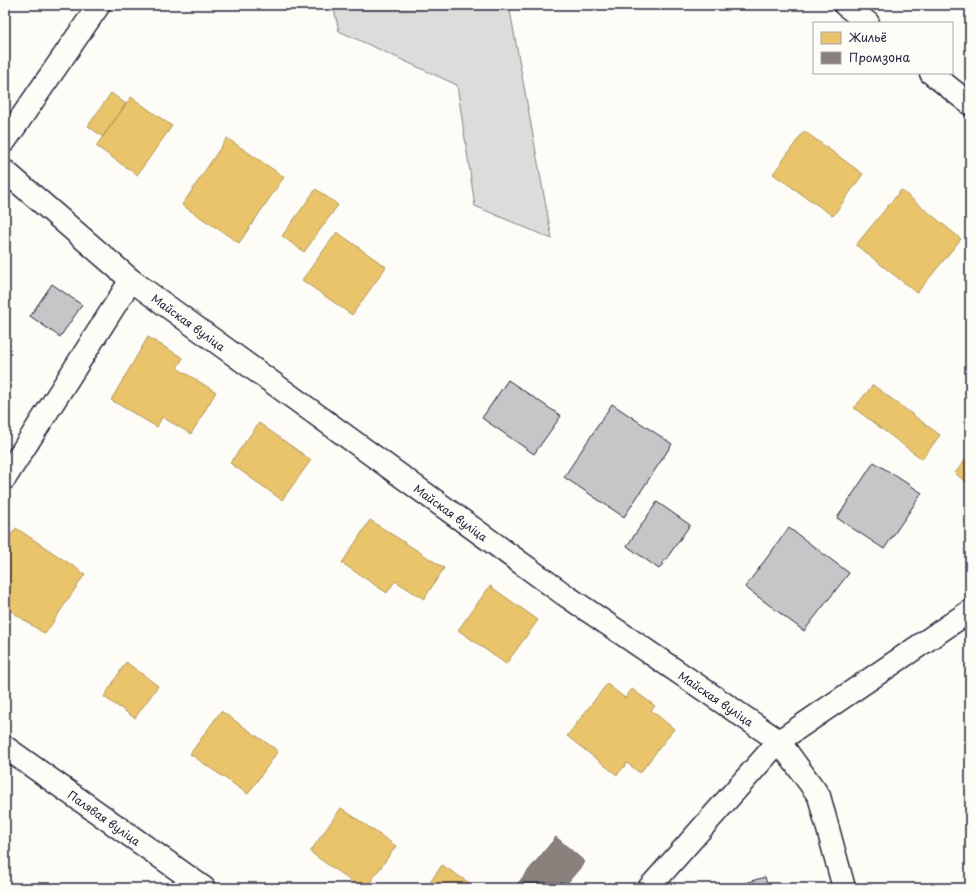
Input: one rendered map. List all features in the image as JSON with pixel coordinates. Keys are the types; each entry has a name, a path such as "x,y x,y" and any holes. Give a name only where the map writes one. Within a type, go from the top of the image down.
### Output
{"street":[{"path":"5,141 99,5"},
{"path":"845,5 867,22"},
{"path":"931,74 970,104"},
{"name":"Майская вуліца","path":"5,170 131,280 565,595 779,741 819,796 844,888"},
{"path":"5,478 131,280"},
{"path":"649,888 779,741 970,611"},
{"name":"Палявая вуліца","path":"5,747 204,888"}],"shaded area":[{"path":"333,5 509,5 552,239 475,206 457,85 339,31"}],"building: Жильё":[{"path":"111,93 126,104 103,137 88,126"},
{"path":"131,97 172,126 137,175 96,146"},
{"path":"804,131 863,174 833,216 773,174"},
{"path":"227,138 284,177 239,243 182,205"},
{"path":"316,189 338,205 304,252 282,236"},
{"path":"901,190 961,239 917,293 856,245"},
{"path":"337,232 386,267 352,315 302,280"},
{"path":"148,337 183,358 177,368 216,392 191,434 162,417 157,427 111,400"},
{"path":"873,385 940,435 922,459 854,408"},
{"path":"259,423 311,460 282,500 230,463"},
{"path":"970,454 970,486 955,473"},
{"path":"370,520 444,568 424,599 395,581 387,593 342,563"},
{"path":"16,528 85,574 45,634 5,607 5,544"},
{"path":"490,586 538,620 506,664 458,630"},
{"path":"126,662 158,686 135,718 104,697"},
{"path":"607,684 625,698 632,689 655,706 651,710 674,729 640,773 627,763 617,775 567,736"},
{"path":"221,711 278,751 248,794 190,754"},
{"path":"341,808 396,846 366,888 361,888 310,852"},
{"path":"442,865 477,888 426,888"}],"building: Промзона":[{"path":"556,837 585,862 563,888 514,888"}],"building: Прочее":[{"path":"52,284 82,305 60,337 30,316"},
{"path":"508,380 561,416 534,454 482,418"},
{"path":"612,404 672,444 624,517 564,477"},
{"path":"874,462 922,493 884,549 837,518"},
{"path":"657,502 690,525 659,569 627,546"},
{"path":"789,528 849,573 804,631 745,587"},
{"path":"765,877 768,888 728,888"}]}
